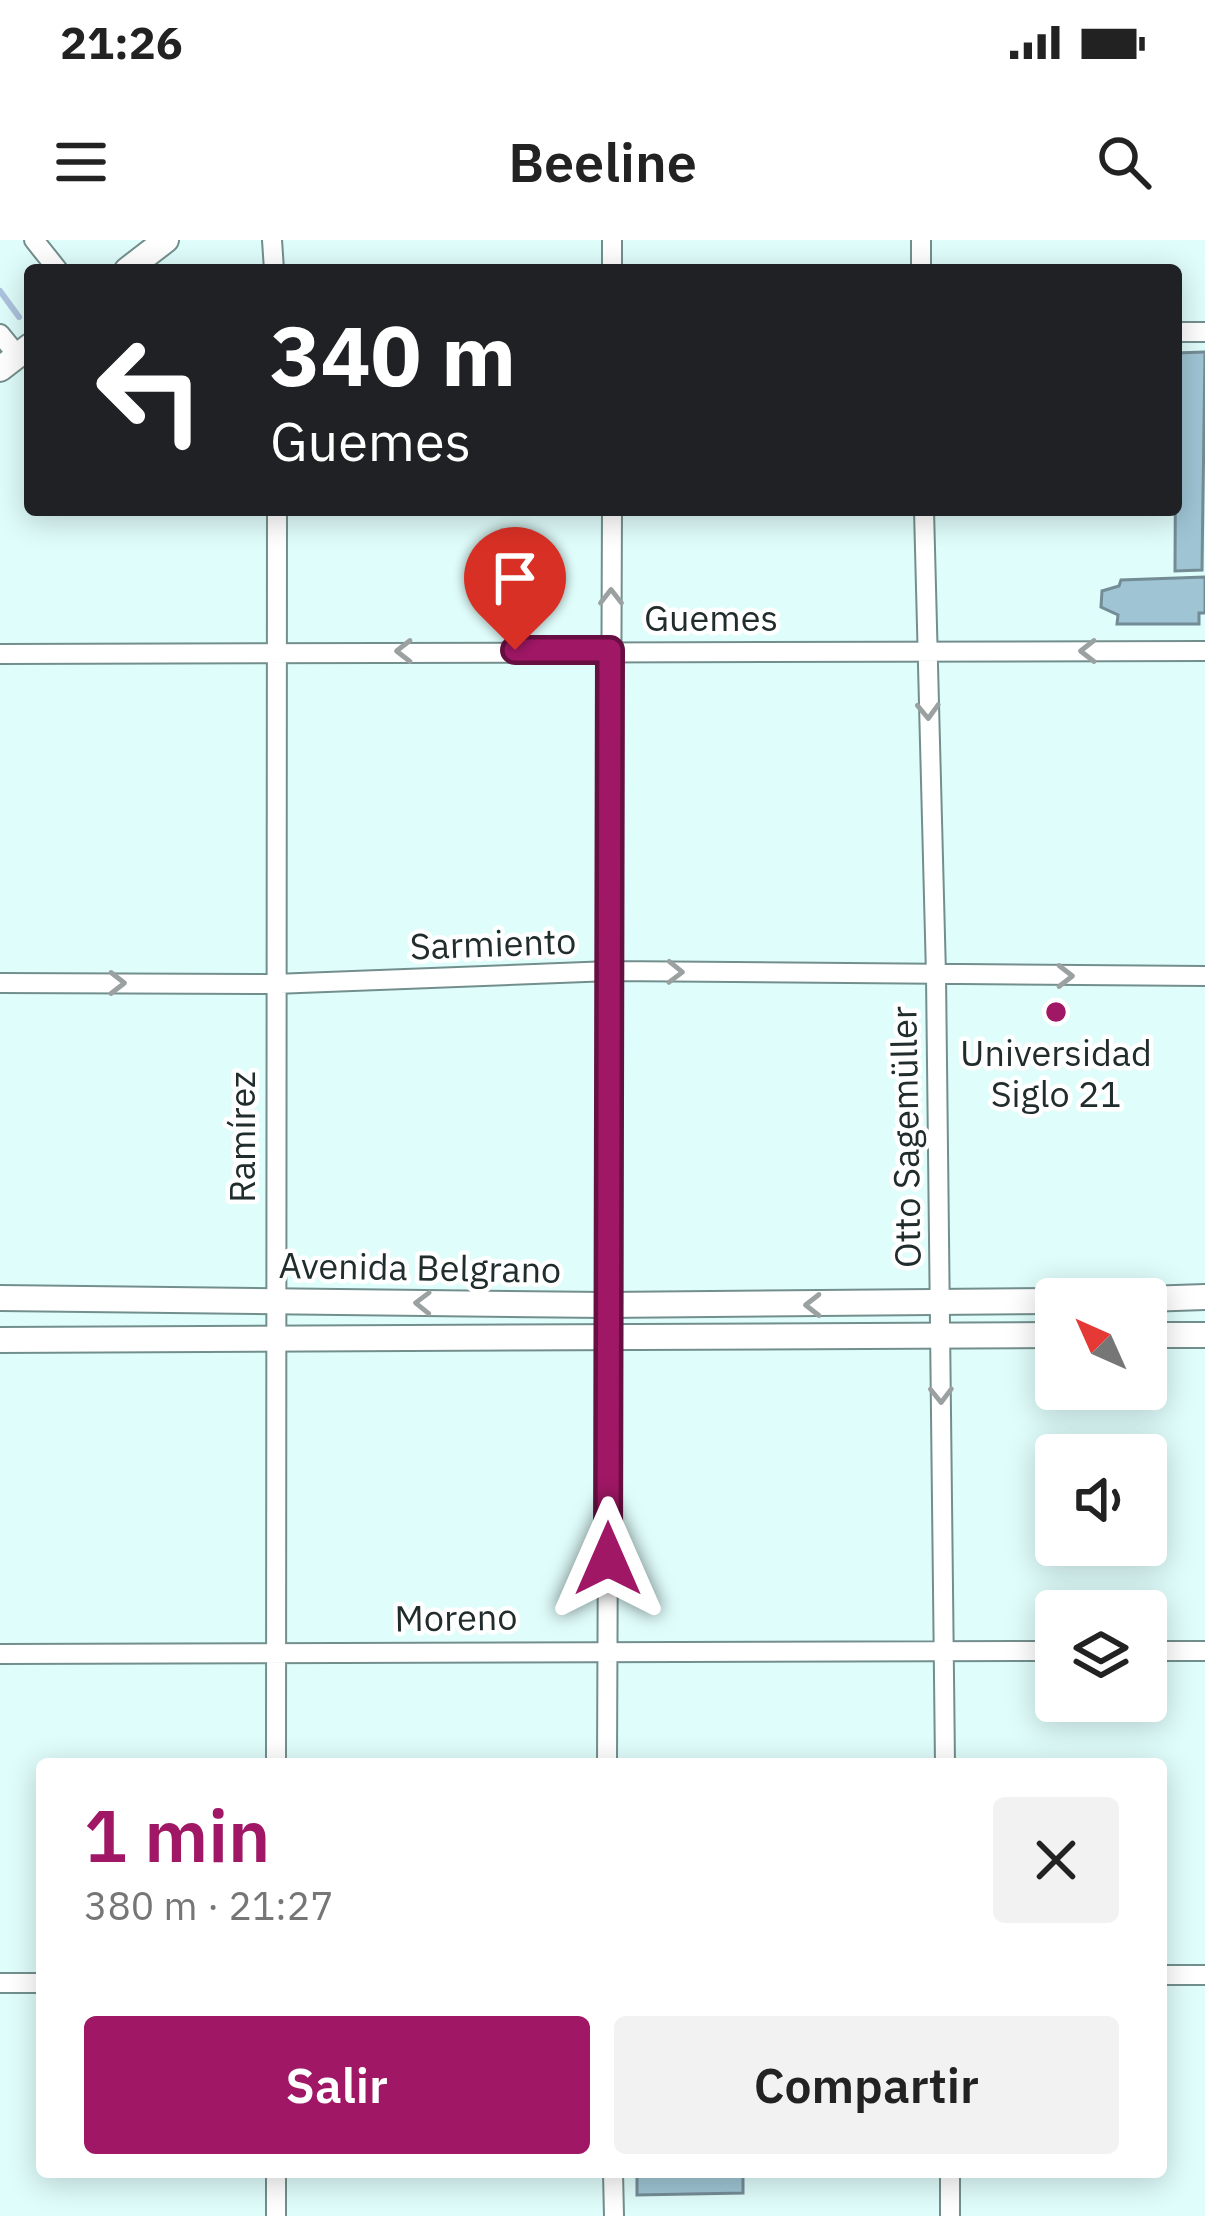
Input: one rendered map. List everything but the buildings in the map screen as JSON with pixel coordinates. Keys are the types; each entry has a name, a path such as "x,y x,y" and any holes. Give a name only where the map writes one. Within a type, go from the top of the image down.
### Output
{"street":[{"path":"34,240 53,264"},
{"path":"135,264 166,240"},
{"path":"0,334 16,357"},
{"name":"Ramírez","path":"276,1758 277,516"},
{"path":"608,1758 605,1305 611,516"},
{"name":"Otto Sagemüller","path":"924,516 936,975 945,1758"},
{"name":"Guemes","path":"0,654 1205,651"},
{"name":"Sarmiento","path":"0,983 274,983 610,971 1205,976"},
{"name":"Avenida Belgrano","path":"0,1298 605,1305 1035,1302"},
{"path":"1167,1299 1205,1298"},
{"path":"1167,1335 1205,1335"},
{"name":"Avenida Belgrano","path":"0,1340 1035,1336"},
{"name":"Moreno","path":"0,1654 608,1648 1035,1651"},
{"path":"1167,1651 1205,1651"},
{"path":"1167,1976 1205,1975"},
{"path":"0,1983 36,1983"},
{"path":"276,2178 276,2216"},
{"path":"613,2178 614,2216"},
{"path":"950,2178 950,2216"}],"waterway":[{"path":"0,291 19,317"}],"place":[{"name":"Universidad Siglo 21","path":"1056,1012"}],"route":[{"path":"515,650 610,650 608,1559"}]}
